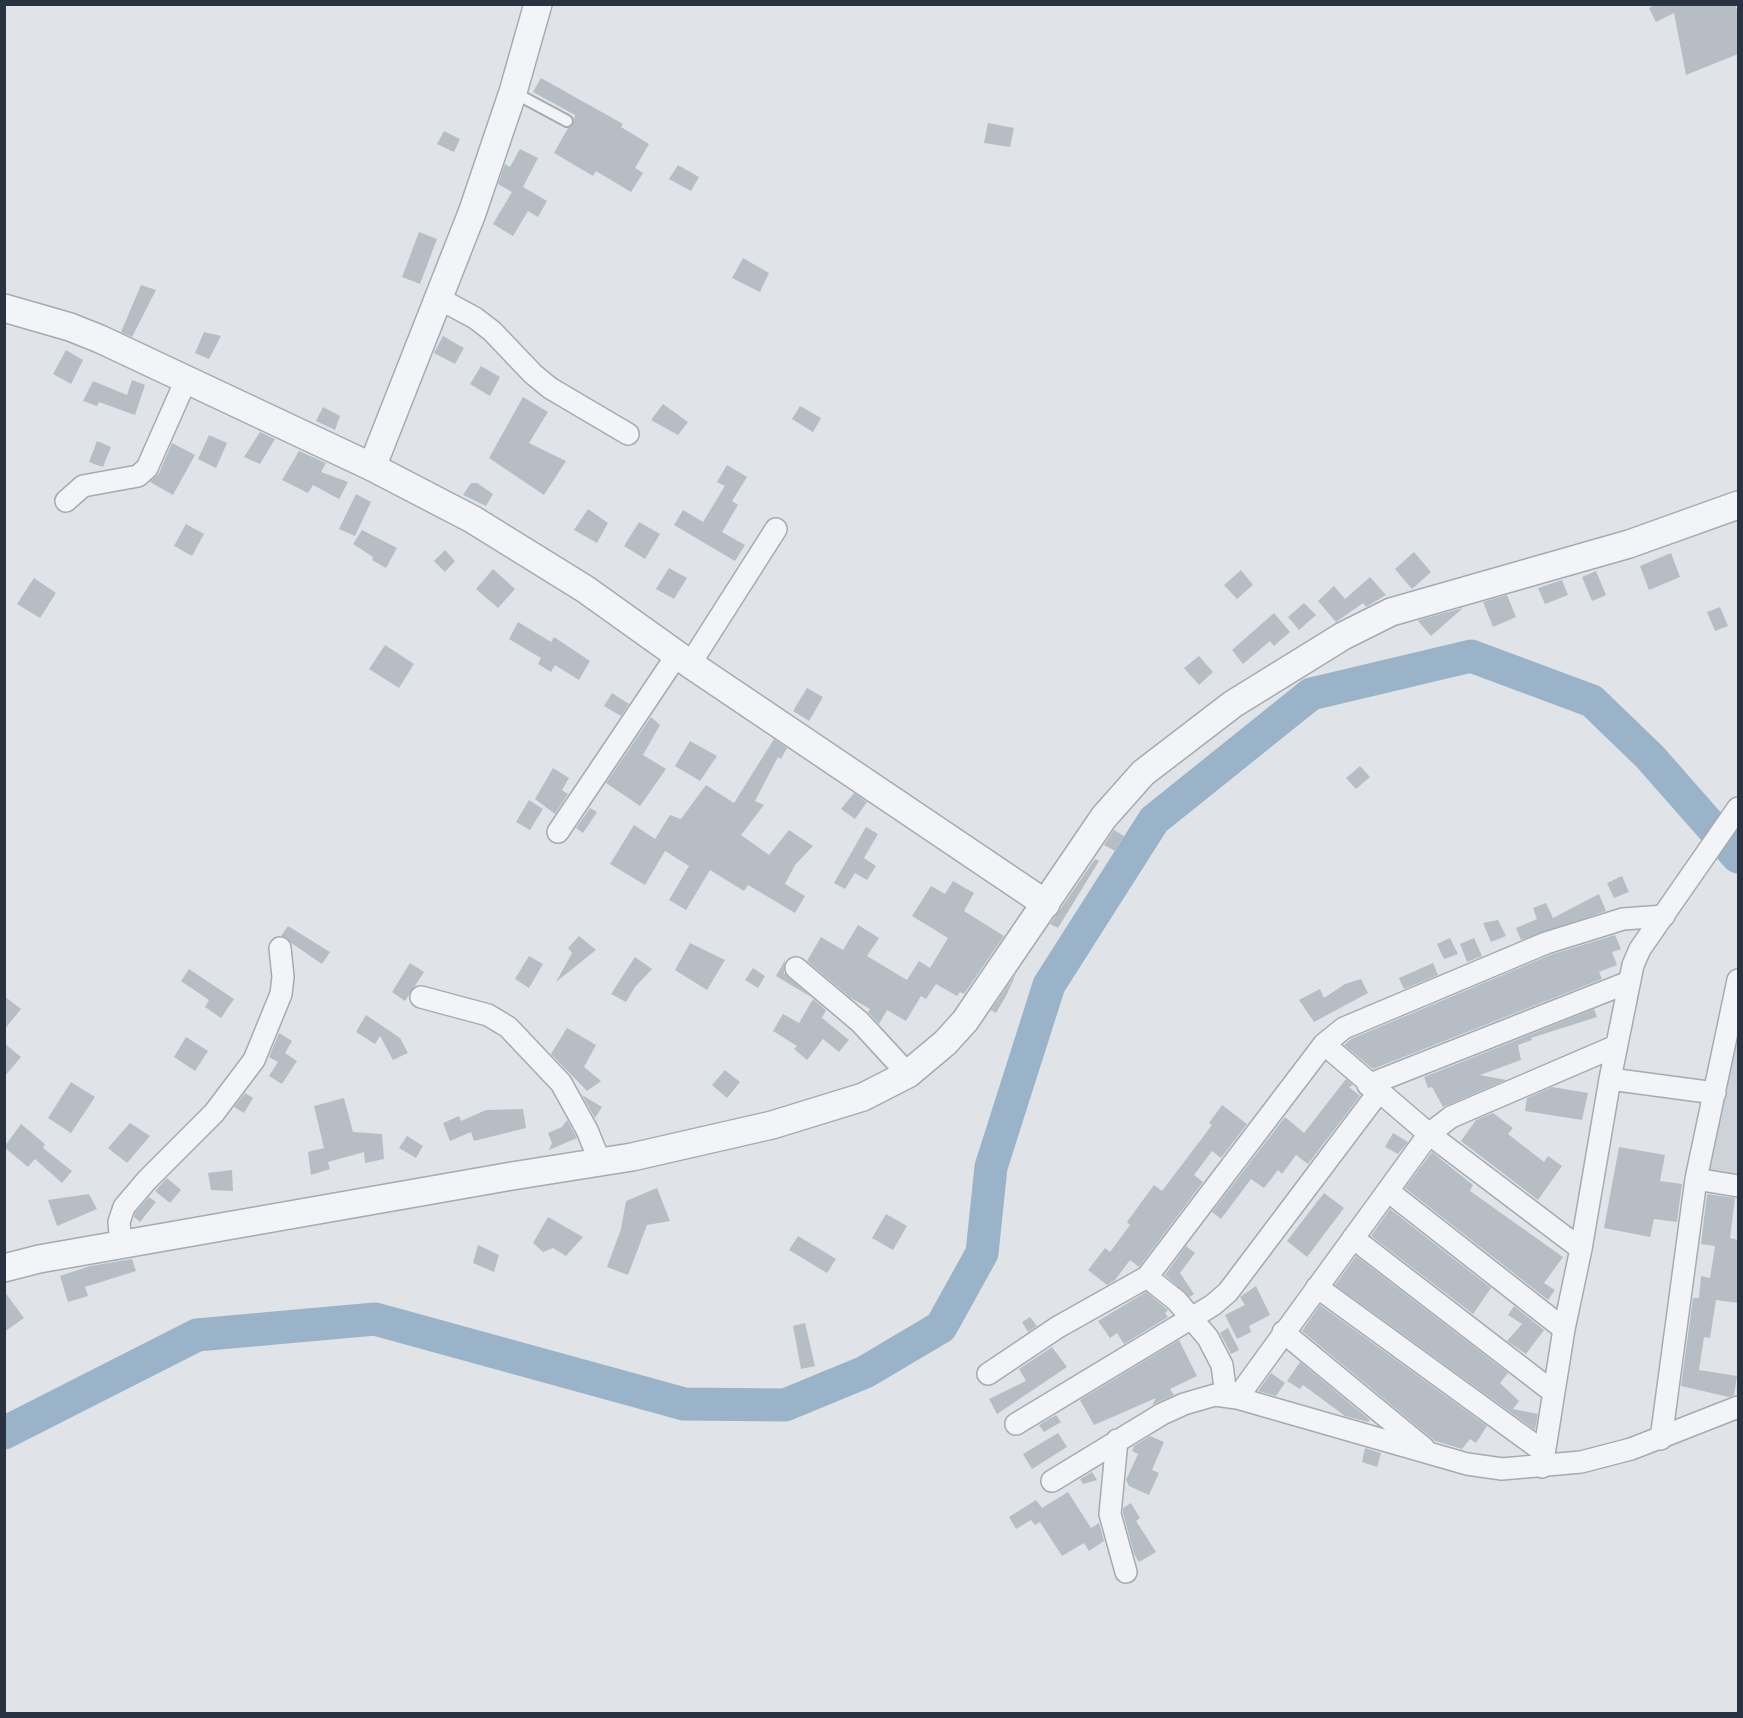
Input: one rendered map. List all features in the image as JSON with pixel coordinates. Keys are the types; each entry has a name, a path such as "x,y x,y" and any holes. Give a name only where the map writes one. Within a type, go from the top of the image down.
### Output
{"street":[{"path":"372,467 440,299 513,92 538,4"},
{"path":"440,299 475,318 492,331 550,388 628,434"},
{"path":"4,308 80,331 372,467 509,541 585,589 684,659 1046,904"},
{"path":"66,501 83,486 138,476 147,468 186,380"},
{"path":"4,1268 121,1245 600,1162 772,1125 863,1097 908,1074 925,1062 965,1021 1104,817 1143,773 1233,704 1351,631 1391,612 1638,541 1737,509"},
{"path":"558,832 776,529"},
{"path":"1543,1460 1564,1329 1581,1249 1629,982 1640,949 1737,810"},
{"path":"988,1374 1058,1327 1147,1276 1323,1044 1344,1028 1546,943 1623,919 1664,916"},
{"path":"121,1245 118,1222 124,1207 147,1180 214,1113 254,1060 281,994 283,977 280,948"},
{"path":"796,968 860,1023 908,1074"},
{"path":"1661,1439 1696,1179 1738,980"},
{"path":"1016,1424 1193,1318 1228,1292 1373,1089 1629,982"},
{"path":"421,996 488,1015 508,1027 561,1083 587,1130 600,1162"},
{"path":"1323,1044 1373,1089 1429,1134 1581,1249"},
{"path":"1232,1397 1317,1287 1429,1134 1451,1117 1616,1046"},
{"path":"1610,1079 1715,1093"},
{"path":"1696,1179 1738,1186"},
{"path":"1388,1191 1564,1329"},
{"path":"1353,1238 1553,1392"},
{"path":"1147,1276 1193,1318 1217,1352 1232,1397"},
{"path":"1317,1287 1543,1460"},
{"path":"1283,1332 1431,1454"},
{"path":"1052,1481 1117,1440 1184,1404 1201,1398 1232,1397 1483,1467 1543,1460 1581,1462 1661,1439 1738,1407"},
{"path":"1117,1440 1110,1514 1126,1572"}],"lane":[{"path":"513,92 567,121"}],"shaded area":[{"path":"1738,1015 1738,1178 1707,1172"}],"building":[{"path":"1657,4 1735,4 1738,13 1738,54 1686,75 1674,13 1656,22 1649,8"},
{"path":"541,78 623,124 621,127 649,144 635,168 643,173 631,192 596,171 593,176 554,153 568,128 573,125 575,115 533,92"},
{"path":"988,123 1014,128 1010,147 984,143"},
{"path":"444,131 460,139 454,152 437,144"},
{"path":"520,149 538,158 523,187 547,201 538,217 528,211 513,236 493,224 512,192 498,184 505,164 510,167"},
{"path":"678,165 699,177 691,191 669,179"},
{"path":"419,232 437,239 420,284 402,277"},
{"path":"743,258 769,273 760,292 732,278"},
{"path":"141,285 156,290 132,337 121,332"},
{"path":"204,332 221,336 209,359 195,353"},
{"path":"443,336 464,348 455,364 434,353"},
{"path":"66,350 83,360 71,384 53,374"},
{"path":"481,366 500,377 490,396 470,384"},
{"path":"132,380 145,385 135,415 99,402 97,406 83,401 93,381 127,395"},
{"path":"523,397 548,412 529,443 566,461 544,495 489,458"},
{"path":"663,404 688,422 678,435 651,420"},
{"path":"800,406 821,418 813,432 792,419"},
{"path":"323,407 340,416 335,430 316,421"},
{"path":"260,432 275,439 260,464 244,457"},
{"path":"209,435 227,443 216,468 198,459"},
{"path":"97,441 111,447 103,467 89,462"},
{"path":"172,443 195,455 173,495 150,482 159,473"},
{"path":"299,451 326,463 321,472 348,482 339,499 313,485 308,493 282,480"},
{"path":"727,465 747,477 732,501 738,505 722,532 745,545 735,561 674,525 683,510 703,522 725,486 717,482"},
{"path":"471,483 477,483 493,494 486,506 463,495"},
{"path":"356,494 371,502 355,536 339,529"},
{"path":"588,509 608,523 597,543 574,530"},
{"path":"639,522 660,534 645,559 624,546"},
{"path":"186,524 204,534 192,556 174,546"},
{"path":"362,530 397,548 386,568 353,544"},
{"path":"445,550 455,561 445,572 434,561"},
{"path":"1414,552 1431,572 1412,589 1395,569"},
{"path":"1671,553 1680,577 1649,590 1640,566"},
{"path":"669,568 687,578 674,599 656,589"},
{"path":"493,569 515,589 498,608 476,589"},
{"path":"1241,570 1253,585 1237,599 1224,585"},
{"path":"1596,571 1606,595 1592,601 1582,577"},
{"path":"1370,577 1386,595 1366,607 1363,603 1336,622 1318,601 1334,586 1345,599"},
{"path":"34,578 56,593 40,618 17,604"},
{"path":"1562,580 1568,595 1545,604 1538,588"},
{"path":"1507,595 1516,617 1493,627 1483,602"},
{"path":"1304,603 1316,615 1299,630 1288,617"},
{"path":"1720,607 1728,626 1715,631 1707,612"},
{"path":"1463,608 1431,636 1418,621 1419,620"},
{"path":"1274,613 1290,632 1274,646 1270,641 1243,664 1232,650"},
{"path":"518,622 551,642 554,637 590,661 579,680 555,665 551,672 538,664 541,658 509,639"},
{"path":"385,645 414,664 399,688 369,669"},
{"path":"1199,656 1213,672 1199,685 1184,668"},
{"path":"807,688 823,697 809,721 793,711"},
{"path":"612,693 629,704 621,716 604,706"},
{"path":"651,717 660,725 643,755 666,769 640,806 606,783"},
{"path":"774,739 787,748 781,759 778,757 755,801 764,805 741,835 769,855 789,830 813,846 795,865 785,884 805,896 795,913 748,885 744,891 710,870 686,910 669,900 689,866 665,851 645,885 610,864 634,825 655,839 670,815 681,819 706,785 734,803"},
{"path":"690,741 717,756 700,781 675,766"},
{"path":"1360,766 1370,777 1356,789 1346,778"},
{"path":"553,768 569,778 562,790 568,794 555,814 535,799"},
{"path":"854,793 867,802 855,819 841,809"},
{"path":"529,800 543,809 530,830 516,822"},
{"path":"590,808 597,812 583,833 576,828"},
{"path":"866,827 878,834 864,858 876,866 867,880 855,873 845,889 834,883"},
{"path":"1114,830 1124,836 1115,851 1104,845"},
{"path":"1095,859 1099,861 1058,928 1050,924"},
{"path":"1622,876 1629,892 1614,898 1607,883"},
{"path":"953,881 974,893 964,911 1004,936 964,994 960,992 957,996 936,984 926,999 921,996 906,1021 887,1010 879,1024 868,1012 870,1009 851,998 807,961 821,937 843,950 858,925 879,938 867,956 907,980 919,961 930,968 948,938 912,916 931,886 945,894"},
{"path":"1599,894 1606,911 1521,940 1516,928 1537,919 1533,908 1546,903 1553,918"},
{"path":"1498,920 1506,936 1491,942 1483,923"},
{"path":"288,926 330,952 322,964 281,936"},
{"path":"1615,935 1621,949 1612,952 1617,965 1599,972 1602,979 1373,1069 1344,1045 1351,1039 1550,955"},
{"path":"579,936 596,950 556,982 572,953 568,948"},
{"path":"1450,938 1458,954 1444,959 1437,944"},
{"path":"1474,938 1482,956 1467,962 1460,944"},
{"path":"690,943 725,960 707,990 675,970"},
{"path":"529,956 543,964 529,988 515,979"},
{"path":"635,957 652,969 635,987 626,1002 611,994"},
{"path":"785,960 784,973 811,997 776,976"},
{"path":"410,963 424,972 405,1001 392,992"},
{"path":"1433,963 1438,975 1404,989 1399,978"},
{"path":"753,968 765,976 758,988 745,980"},
{"path":"189,969 234,999 221,1018 205,1007 209,1000 181,981"},
{"path":"1016,974 996,1013 991,1010"},
{"path":"1361,979 1368,993 1314,1022 1299,1000 1320,989 1324,998 1345,984"},
{"path":"4,996 21,1009 4,1030"},
{"path":"813,999 826,1010 822,1018 849,1040 839,1052 823,1039 807,1060 794,1049 797,1046 773,1031 783,1014 799,1023"},
{"path":"1594,1009 1597,1017 1531,1038 1532,1040 1518,1045 1521,1060 1480,1075 1506,1080 1443,1107 1432,1087 1428,1088 1424,1077"},
{"path":"366,1015 400,1038 408,1053 393,1060 380,1036 375,1044 356,1032"},
{"path":"567,1028 596,1045 584,1067 601,1081 587,1091 551,1054"},
{"path":"279,1033 292,1041 285,1053 297,1061 282,1084 269,1076 278,1062 269,1057"},
{"path":"186,1037 208,1051 195,1071 174,1057"},
{"path":"4,1043 21,1057 4,1077"},
{"path":"725,1070 740,1082 727,1098 712,1085"},
{"path":"1346,1079 1353,1085 1349,1087 1360,1096 1308,1164 1296,1155 1282,1174 1278,1170 1264,1188 1251,1179 1221,1219 1212,1212 1285,1117 1304,1133"},
{"path":"71,1082 95,1097 71,1133 48,1118"},
{"path":"1552,1087 1588,1093 1582,1120 1525,1111 1527,1098"},
{"path":"245,1093 253,1098 244,1113 234,1107"},
{"path":"582,1095 602,1107 595,1118"},
{"path":"344,1098 353,1132 382,1134 384,1159 365,1163 364,1152 328,1162 330,1169 311,1175 308,1152 324,1148 314,1106"},
{"path":"1222,1105 1247,1124 1221,1158 1212,1151 1194,1175 1203,1182 1139,1267 1130,1260 1115,1280 1107,1285 1088,1270 1105,1248 1110,1252 1130,1225 1127,1222 1154,1185 1162,1191 1212,1125 1209,1123"},
{"path":"523,1109 526,1128 474,1141 471,1132 450,1141 443,1123 459,1116 461,1121 486,1110"},
{"path":"1493,1113 1513,1128 1508,1134 1544,1162 1548,1156 1562,1166 1538,1200 1461,1141 1476,1120"},
{"path":"567,1120 577,1138 549,1150 552,1143 548,1133 562,1127"},
{"path":"130,1123 150,1136 127,1163 108,1148"},
{"path":"21,1124 45,1144 43,1148 72,1171 62,1183 35,1159 28,1167 4,1147"},
{"path":"1393,1133 1408,1142 1398,1154 1385,1147"},
{"path":"407,1136 423,1146 416,1158 399,1148"},
{"path":"1619,1147 1665,1155 1660,1181 1682,1184 1677,1222 1654,1219 1650,1237 1604,1228"},
{"path":"1432,1152 1473,1185 1470,1191 1563,1257 1544,1283 1555,1290 1548,1300 1405,1188"},
{"path":"232,1170 233,1191 211,1190 208,1173"},
{"path":"167,1178 181,1190 170,1203 155,1191"},
{"path":"657,1188 670,1221 647,1225 628,1275 607,1267 621,1229 626,1201"},
{"path":"1324,1193 1344,1208 1307,1257 1287,1241"},
{"path":"89,1194 97,1209 57,1226 48,1200"},
{"path":"1707,1194 1735,1198 1730,1238 1738,1240 1738,1303 1716,1300 1710,1338 1704,1337 1699,1370 1737,1376 1734,1395 1729,1397 1681,1386 1693,1298 1699,1298 1701,1276 1710,1278 1715,1246 1701,1244"},
{"path":"149,1197 156,1202 140,1222 134,1217 135,1213"},
{"path":"1390,1209 1491,1288 1473,1314 1371,1236"},
{"path":"886,1214 907,1226 893,1250 872,1238"},
{"path":"548,1217 583,1237 566,1256 553,1248 543,1252 533,1243"},
{"path":"798,1236 836,1259 827,1273 789,1250"},
{"path":"478,1245 499,1255 494,1272 473,1263"},
{"path":"1186,1246 1195,1253 1180,1273 1194,1294 1190,1297 1165,1275"},
{"path":"1356,1256 1508,1373 1500,1383 1519,1401 1513,1409 1538,1414 1535,1430 1335,1285"},
{"path":"132,1259 136,1271 85,1287 88,1296 68,1302 60,1276 90,1266"},
{"path":"1256,1286 1270,1315 1249,1326 1251,1332 1237,1339 1225,1315 1245,1305 1240,1297"},
{"path":"4,1291 24,1318 4,1332"},
{"path":"1146,1292 1168,1310 1165,1313 1168,1317 1124,1344 1117,1333 1110,1338 1098,1321"},
{"path":"1320,1305 1487,1426 1476,1443 1470,1439 1462,1449 1435,1441 1302,1331"},
{"path":"1514,1306 1544,1330 1526,1354 1507,1341 1522,1324 1508,1315"},
{"path":"1030,1317 1037,1326 1028,1332 1022,1322"},
{"path":"805,1323 815,1366 801,1369 793,1326"},
{"path":"1228,1328 1239,1350 1231,1354 1220,1333"},
{"path":"1179,1340 1197,1376 1170,1389 1174,1395 1152,1405 1156,1398 1094,1425 1080,1400"},
{"path":"1052,1347 1067,1367 997,1414 989,1399 1026,1381 1019,1369"},
{"path":"1300,1362 1370,1420 1368,1422 1345,1416 1303,1385 1300,1389 1287,1381"},
{"path":"1271,1373 1285,1383 1276,1396 1258,1391"},
{"path":"1056,1415 1061,1422 1044,1432 1039,1425"},
{"path":"1058,1433 1067,1447 1032,1469 1023,1454"},
{"path":"1150,1436 1164,1442 1152,1470 1159,1473 1149,1495 1129,1486 1126,1480 1138,1454 1132,1451 1134,1446"},
{"path":"1365,1448 1381,1453 1377,1467 1362,1462"},
{"path":"1092,1472 1097,1480 1083,1484 1080,1479"},
{"path":"1068,1492 1091,1528 1099,1523 1104,1541 1089,1551 1084,1543 1062,1556 1040,1522 1035,1525 1031,1520 1016,1529 1009,1517 1036,1500 1042,1508"},
{"path":"1131,1503 1140,1518 1136,1521 1156,1552 1139,1562 1134,1554 1123,1513 1123,1508"}],"waterway":[{"path":"4,1433 197,1335 375,1319 684,1404 785,1405 865,1372 941,1327 982,1253 991,1167 1049,985 1154,820 1311,694 1471,656 1592,701 1650,757 1738,857"}]}
